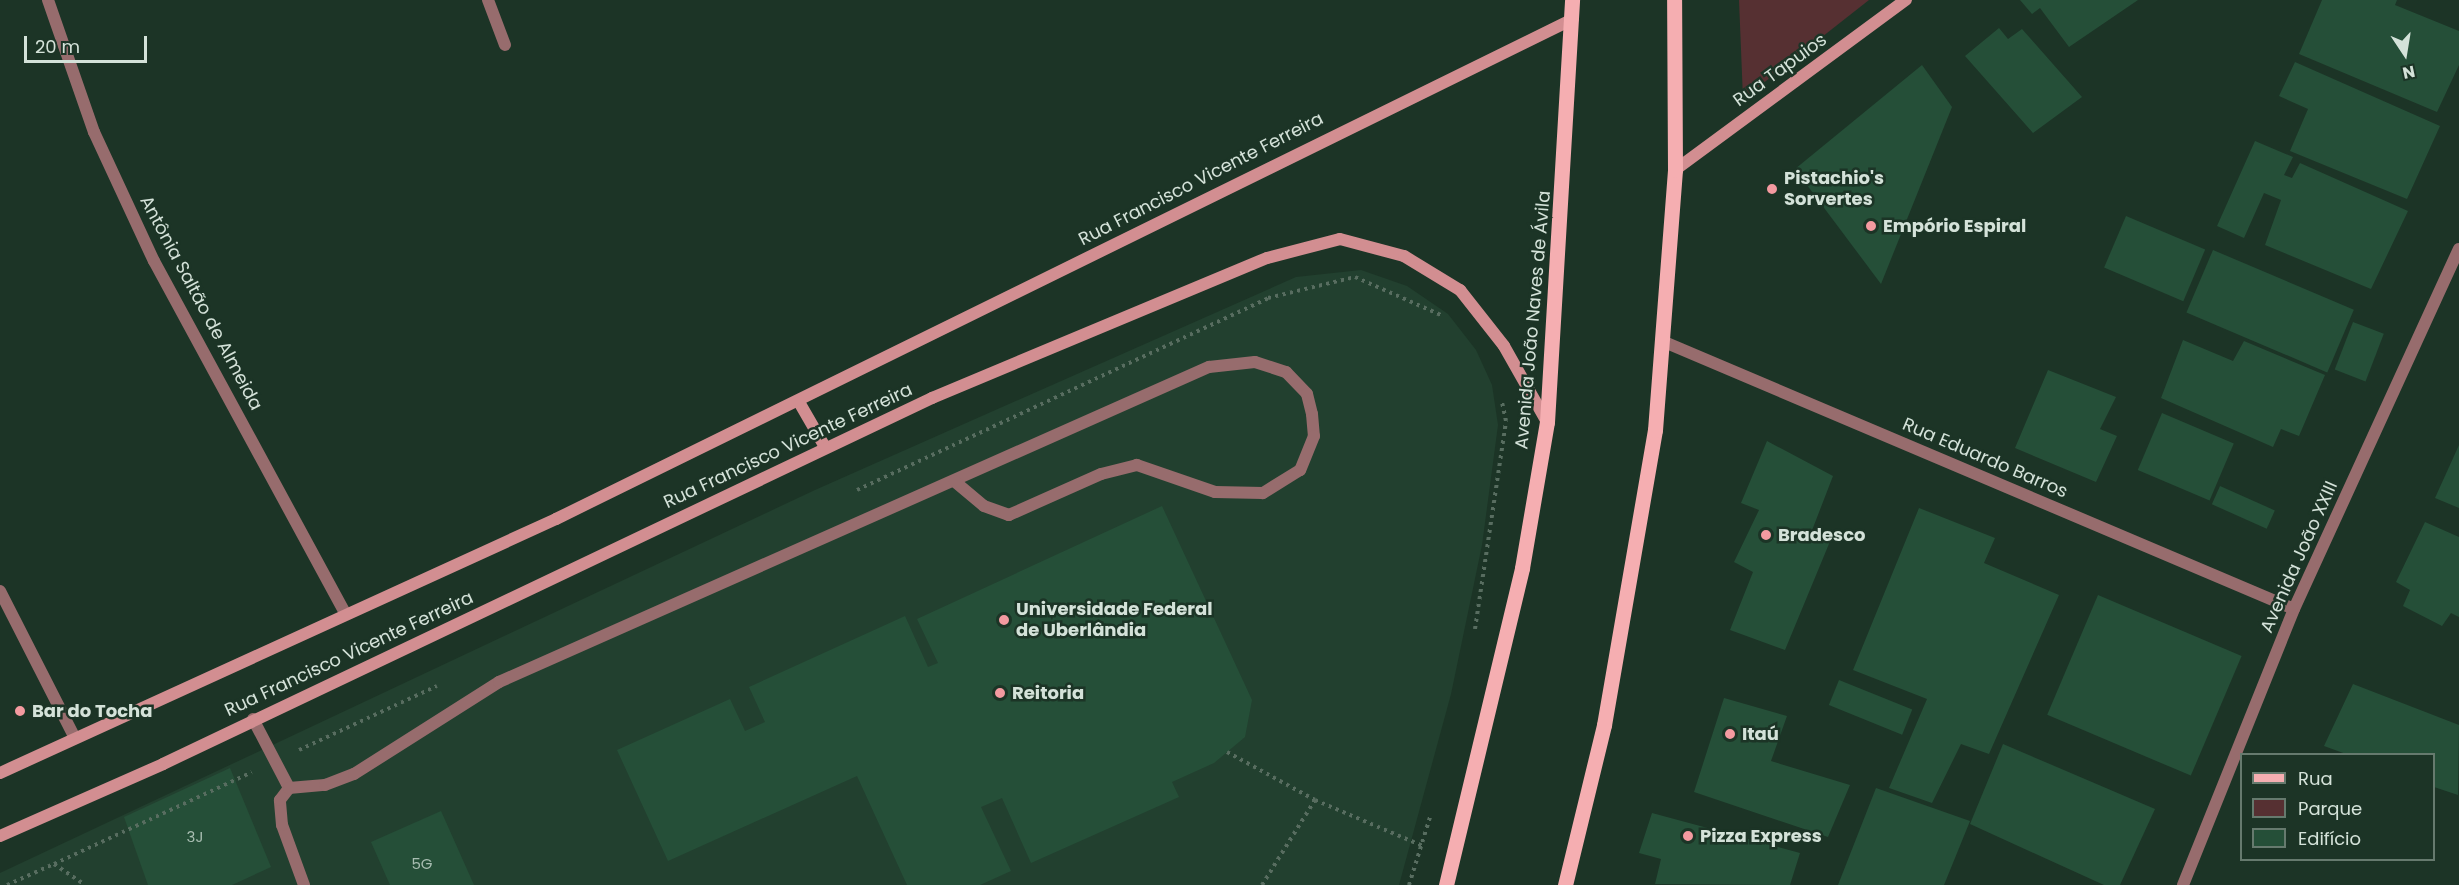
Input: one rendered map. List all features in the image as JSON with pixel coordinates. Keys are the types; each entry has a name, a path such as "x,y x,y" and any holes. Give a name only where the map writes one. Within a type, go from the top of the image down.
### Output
{"main road":[{"name":"Avenida João Naves de Ávila","path":"1446,885 1522,568 1547,422 1573,19 1572,0"},
{"path":"1565,885 1642,530 1662,341 1675,170 1674,0"},
{"name":"Rua Tapuios","path":"1675,170 1906,0"},
{"name":"Rua Francisco Vicente Ferreira","path":"0,772 799,402 1377,111 1573,19"},
{"name":"Rua Francisco Vicente Ferreira","path":"0,836 825,447 1267,258 1340,239 1404,256 1460,290 1504,346 1547,422"},
{"path":"799,402 825,447"}],"street":[{"name":"Antônia Saltão de Almeida","path":"48,0 94,132 154,261 345,613"},
{"path":"488,0 505,45"},
{"name":"Avenida João XXIII","path":"2183,885 2294,609 2459,249"},
{"name":"Rua Eduardo Barros","path":"1662,341 2294,609"},
{"path":"304,885 282,825 280,800 289,788 325,785 354,774 499,682 955,482 1178,379 1237,361 1286,372 1307,394 1312,414 1314,436 1300,470 1263,493 1215,492 1137,465 1101,474 1009,515 991,510 955,482"},
{"path":"0,591 75,738"},
{"path":"253,718 289,788"}],"path":[{"path":"851,492 1268,297 1355,277 1451,324"},
{"path":"1473,639 1506,421 1498,390"},
{"path":"291,754 442,684"},
{"path":"1227,752 1315,800 1454,859"},
{"path":"7,885 258,769"},
{"path":"1262,885 1315,800"},
{"path":"1409,885 1432,808"},
{"path":"54,864 85,885"}],"shaded area":[{"name":"Universidade Federal de Uberlândia","path":"1361,270 1407,286 1448,314 1476,350 1492,385 1498,425 1482,545 1451,694 1399,885 0,885 0,873 815,490 1296,277"}],"green space":[{"path":"1739,0 1869,0 1743,99"}],"building":[{"path":"2020,0 2138,0 2069,47 2040,8 2032,14"},
{"path":"2322,0 2397,0 2395,5 2459,31 2459,65 2437,112 2299,54"},
{"path":"1999,28 2008,39 2022,29 2082,97 2033,133 1965,56"},
{"path":"2295,62 2440,126 2407,199 2290,151 2308,109 2279,96"},
{"name":"Empório Espiral","path":"1922,65 1952,107 1881,284 1795,169"},
{"path":"2255,141 2293,157 2284,175 2292,178 2300,163 2408,211 2371,289 2265,245 2281,200 2264,193 2244,238 2217,226"},
{"path":"2126,216 2205,250 2183,301 2104,268"},
{"path":"2213,250 2354,310 2327,372 2186,313"},
{"path":"2353,322 2384,334 2366,381 2335,370"},
{"path":"2183,340 2233,361 2244,341 2325,375 2299,436 2281,429 2273,447 2161,398"},
{"path":"2048,370 2116,397 2100,429 2117,436 2096,482 2015,448"},
{"path":"2162,413 2234,443 2210,501 2138,470"},
{"path":"1767,441 1833,476 1811,533 1831,539 1785,650 1730,630 1753,572 1734,562 1759,510 1741,503"},
{"path":"2459,445 2459,508 2435,498"},
{"path":"2220,486 2275,510 2267,529 2212,504"},
{"name":"Reitoria","path":"1162,506 1252,700 1245,737 1214,763 1172,782 1179,797 1031,863 1002,798 981,807 1011,871 980,885 907,885 857,776 668,861 617,750 730,699 745,731 765,722 749,687 905,616 928,667 938,663 917,619"},
{"path":"1919,508 1995,538 1984,563 2059,595 1989,754 1961,744 1932,803 1889,788 1927,699 1853,670"},
{"path":"2425,522 2459,537 2459,617 2451,613 2442,626 2403,606 2410,590 2396,582"},
{"path":"2098,595 2242,656 2191,776 2047,715"},
{"path":"1839,680 1912,710 1902,735 1829,705"},
{"path":"2353,684 2459,725 2458,795 2435,787 2435,753 2343,753 2324,746"},
{"path":"1724,698 1787,716 1771,761 1850,785 1828,837 1694,792"},
{"path":"2003,744 2155,809 2120,885 2104,885 1970,824"},
{"path":"230,768 271,867 232,885 148,885 124,817"},
{"path":"1876,788 1970,821 1944,885 1838,885"},
{"path":"441,811 474,885 390,885 371,842"},
{"path":"1652,813 1800,853 1790,885 1655,884 1661,859 1639,853"}],"place":[{"name":"Pistachio's Sorvertes","path":"1772,189"},
{"name":"Empório Espiral","path":"1871,226"},
{"name":"Bradesco","path":"1766,535"},
{"name":"Universidade Federal de Uberlândia","path":"1004,620"},
{"name":"Reitoria","path":"1000,693"},
{"name":"Bar do Tocha","path":"20,711"},
{"name":"Itaú","path":"1730,734"},
{"name":"Pizza Express","path":"1688,836"}]}
